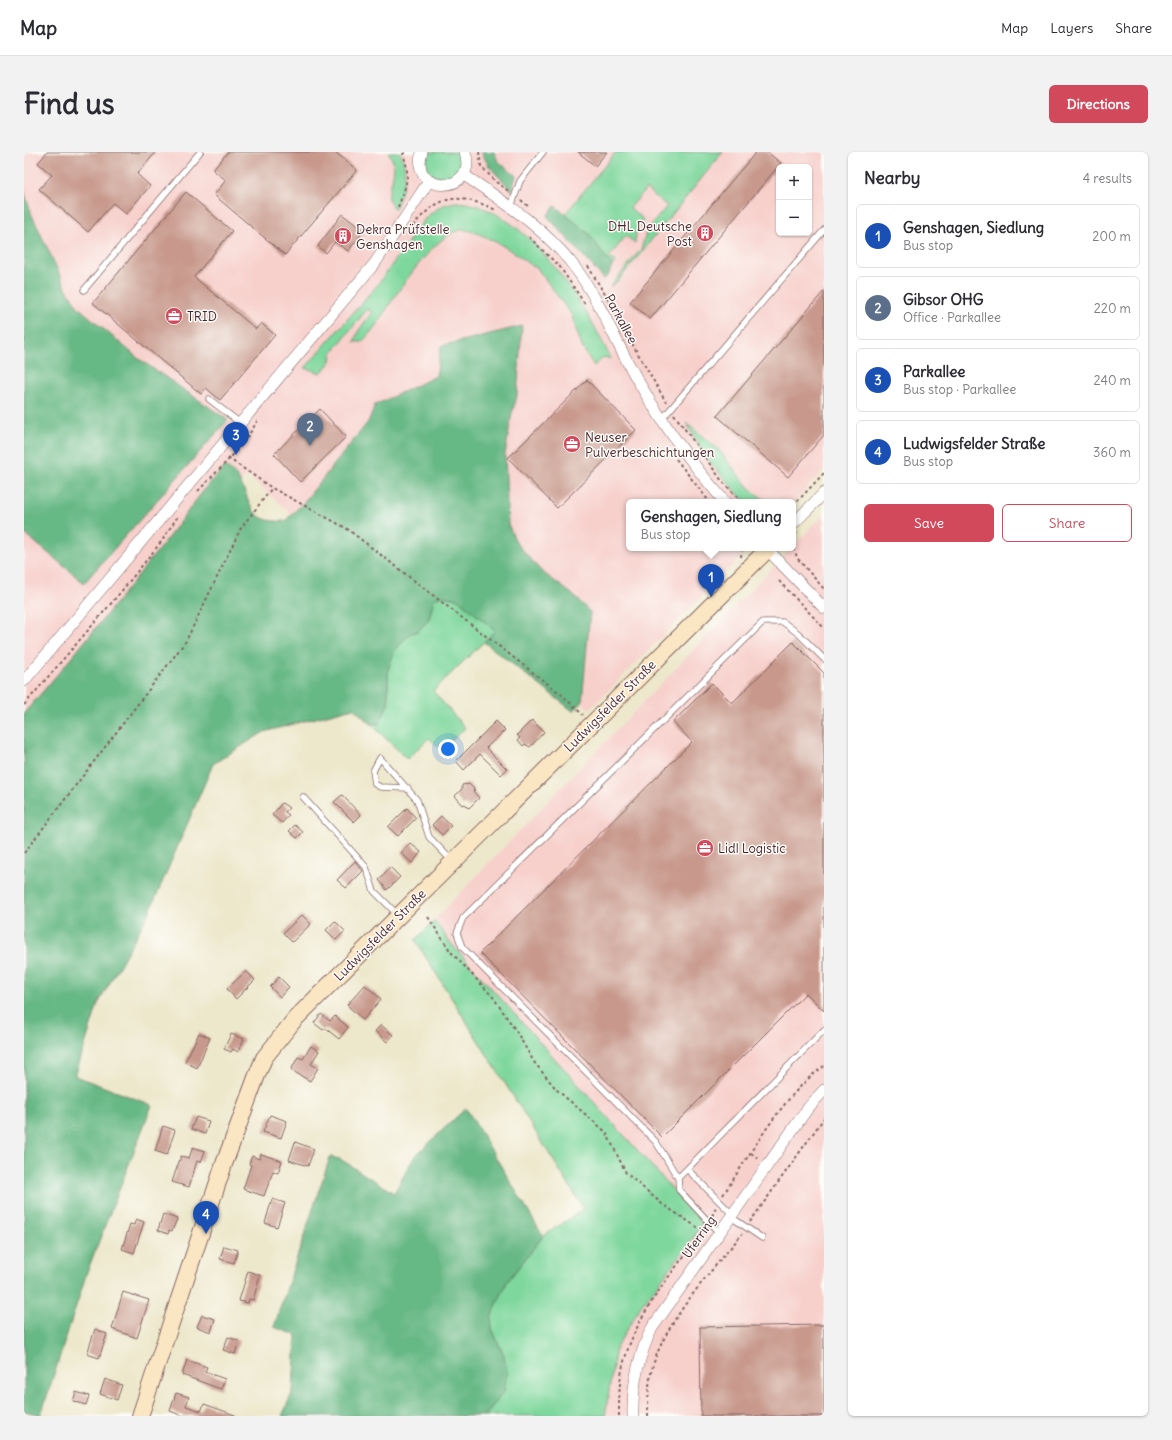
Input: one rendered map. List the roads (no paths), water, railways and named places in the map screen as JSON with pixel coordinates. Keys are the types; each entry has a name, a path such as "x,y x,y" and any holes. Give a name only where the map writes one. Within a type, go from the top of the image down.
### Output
{"street":[{"path":"422,152 420,167 424,175 430,181 444,186 452,184 464,175 468,160 465,152"},
{"name":"Parkallee","path":"464,175 511,208 551,241 578,272 603,311 628,362 662,419 688,456 723,499"},
{"path":"24,681 375,263 430,181"},
{"path":"796,525 824,493"},
{"name":"Ludwigsfelder Straße","path":"140,1416 224,1164 264,1058 296,1019 765,551"},
{"path":"769,551 824,608"},
{"name":"Uferring","path":"632,1416 636,1372 645,1343 652,1328 808,1108 824,1090"}],"lane":[{"path":"84,290 200,152"},
{"path":"511,208 520,181 543,152"},
{"path":"662,419 824,230"},
{"path":"209,399 240,423"},
{"path":"719,1233 679,1190 678,1178 656,1142 462,947 457,932 463,918 763,622 783,622 799,634 824,659"},
{"path":"408,788 380,788 375,784 373,771 380,758 408,788 419,804 429,837 453,862"},
{"path":"303,797 366,867 374,891 399,916"},
{"path":"678,1178 824,1030"},
{"path":"687,1169 731,1215 746,1228 762,1238"}],"place":[{"name":"DHL Deutsche Post","path":"705,233"},
{"name":"Dekra Prüfstelle Genshagen","path":"343,236"},
{"name":"TRID","path":"174,316"},
{"name":"Neuser Pulverbeschichtungen","path":"572,444"},
{"name":"Gibsor OHG","path":"310,446"},
{"name":"Parkallee","path":"236,455"},
{"name":"Genshagen, Siedlung","path":"711,597"},
{"name":"Lidl Logistic","path":"705,848"},
{"name":"Ludwigsfelder Straße","path":"206,1234"}]}
